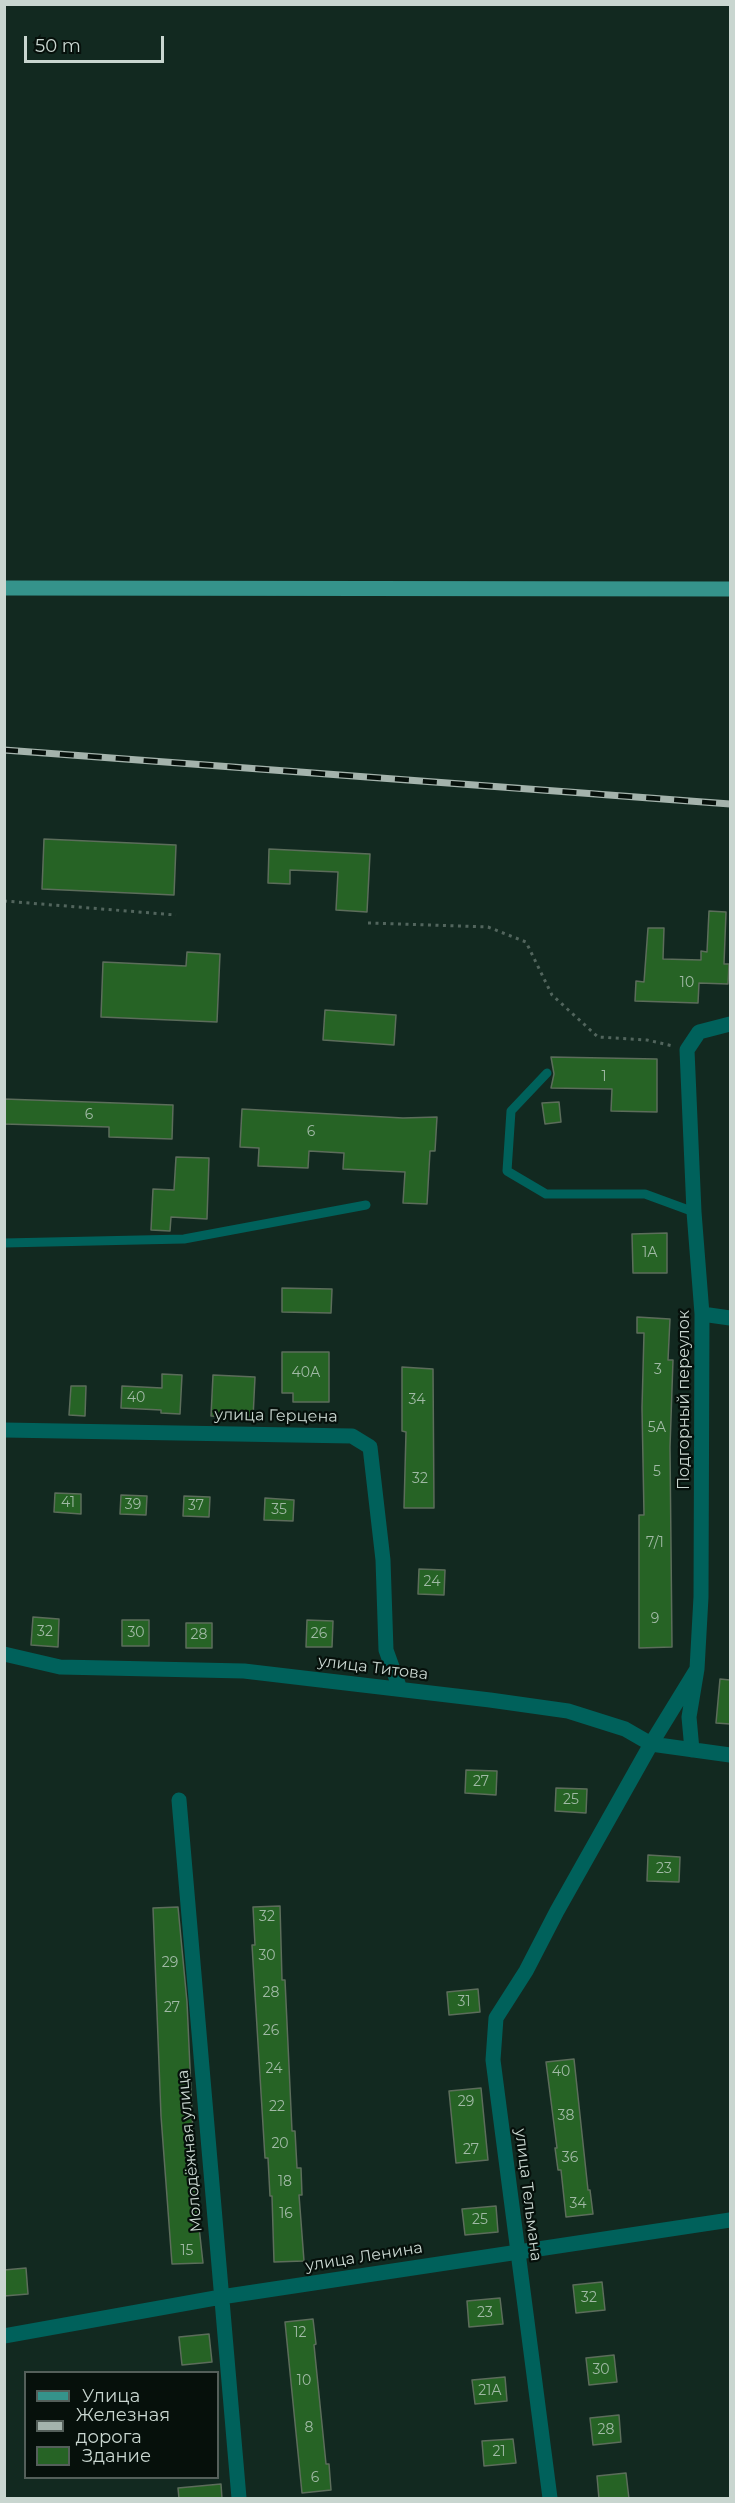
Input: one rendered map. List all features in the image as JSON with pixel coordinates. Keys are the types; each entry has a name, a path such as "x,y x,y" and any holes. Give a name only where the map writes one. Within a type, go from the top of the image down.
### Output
{"main road":[{"path":"4,588 730,589"}],"street":[{"path":"687,1050 699,1032 730,1024"},
{"name":"Подгорный переулок","path":"687,1050 694,1212 702,1314 701,1597 697,1670 689,1717 692,1750"},
{"path":"702,1314 730,1318"},
{"name":"улица Герцена","path":"4,1430 352,1436 370,1447 383,1560 386,1650 400,1689"},
{"name":"улица Титова","path":"4,1654 60,1667 244,1671 568,1711 625,1729 651,1744 730,1755"},
{"name":"улица Тельмана","path":"550,2499 516,2252 493,2060 496,2018 526,1971 651,1744 697,1670"},
{"name":"Молодёжная улица","path":"179,1800 239,2499"},
{"name":"улица Ленина","path":"4,2336 221,2297 730,2220"}],"lane":[{"path":"547,1073 511,1111 507,1171 546,1194 645,1194 694,1212"},
{"path":"4,1243 183,1239 366,1205"}],"path":[{"path":"4,901 176,915"},
{"path":"368,923 488,927 526,942 552,995 598,1037 647,1040 687,1050"}],"building":[{"path":"44,839 176,845 174,895 42,889"},
{"path":"269,849 370,854 367,912 336,910 338,872 290,870 290,884 268,883"},
{"path":"709,911 726,912 724,964 729,964 728,984 699,983 698,1003 635,1001 636,981 644,982 648,928 664,928 663,959 701,960 701,951 707,952"},
{"path":"187,952 220,954 217,1022 101,1017 103,962 186,966"},
{"path":"325,1010 396,1015 394,1045 323,1040"},
{"path":"551,1057 657,1059 657,1112 611,1111 612,1089 551,1088 554,1074"},
{"path":"4,1099 173,1105 172,1139 109,1137 109,1127 4,1124"},
{"path":"559,1102 561,1122 545,1124 542,1103"},
{"path":"242,1109 403,1118 437,1117 435,1151 430,1151 427,1204 403,1203 405,1172 343,1169 344,1153 309,1151 308,1168 258,1166 259,1148 240,1147"},
{"path":"176,1157 209,1158 207,1219 171,1217 170,1231 151,1230 153,1189 174,1190"},
{"path":"667,1233 667,1273 633,1273 632,1234"},
{"path":"282,1288 332,1289 331,1313 282,1312"},
{"path":"637,1317 670,1319 668,1360 673,1360 670,1447 672,1647 639,1648 639,1515 644,1515 642,1408 644,1333 637,1333"},
{"path":"282,1352 329,1352 329,1402 293,1402 293,1393 282,1393"},
{"path":"402,1367 433,1369 434,1508 404,1508 406,1432 402,1431"},
{"path":"162,1374 182,1375 180,1414 161,1413 161,1410 121,1408 122,1386 162,1388"},
{"path":"213,1375 255,1377 253,1418 211,1416"},
{"path":"71,1386 86,1386 85,1416 69,1415"},
{"path":"55,1493 81,1494 81,1514 54,1512"},
{"path":"121,1495 147,1496 146,1515 120,1514"},
{"path":"184,1496 210,1497 209,1517 183,1516"},
{"path":"265,1498 294,1500 293,1521 264,1520"},
{"path":"419,1569 445,1570 444,1595 418,1594"},
{"path":"33,1617 59,1619 58,1647 31,1645"},
{"path":"122,1620 149,1620 149,1646 122,1646"},
{"path":"307,1620 333,1621 332,1647 306,1647"},
{"path":"186,1623 212,1623 212,1648 186,1648"},
{"path":"720,1679 730,1680 730,1724 716,1723"},
{"path":"466,1770 497,1771 496,1795 465,1793"},
{"path":"556,1788 587,1789 586,1813 555,1811"},
{"path":"648,1855 680,1857 679,1882 647,1881"},
{"path":"280,1906 282,1980 285,1980 292,2131 295,2131 297,2168 301,2168 302,2195 299,2195 304,2261 274,2262 272,2196 270,2196 268,2158 265,2158 252,1945 255,1945 253,1907"},
{"path":"178,1907 187,2002 196,2200 203,2263 172,2264 161,2116 153,1908"},
{"path":"478,1989 480,2012 449,2015 447,1992"},
{"path":"574,2059 588,2190 590,2190 593,2214 566,2217 561,2170 558,2170 555,2148 557,2148 546,2062"},
{"path":"481,2088 488,2160 456,2163 449,2091"},
{"path":"496,2206 498,2232 465,2235 462,2209"},
{"path":"26,2268 28,2294 4,2296 4,2270"},
{"path":"602,2282 605,2310 576,2313 573,2285"},
{"path":"500,2298 503,2324 469,2327 467,2301"},
{"path":"313,2319 326,2464 329,2464 331,2490 302,2493 285,2322"},
{"path":"209,2334 212,2362 182,2365 179,2337"},
{"path":"614,2355 617,2382 589,2385 586,2358"},
{"path":"505,2377 507,2401 475,2404 472,2380"},
{"path":"619,2415 621,2442 593,2445 590,2418"},
{"path":"513,2439 516,2463 484,2466 482,2441"},
{"path":"626,2473 629,2499 599,2499 597,2476"},
{"path":"221,2484 222,2499 179,2499 178,2488"}],"railway":[{"path":"4,750 730,804"}]}
